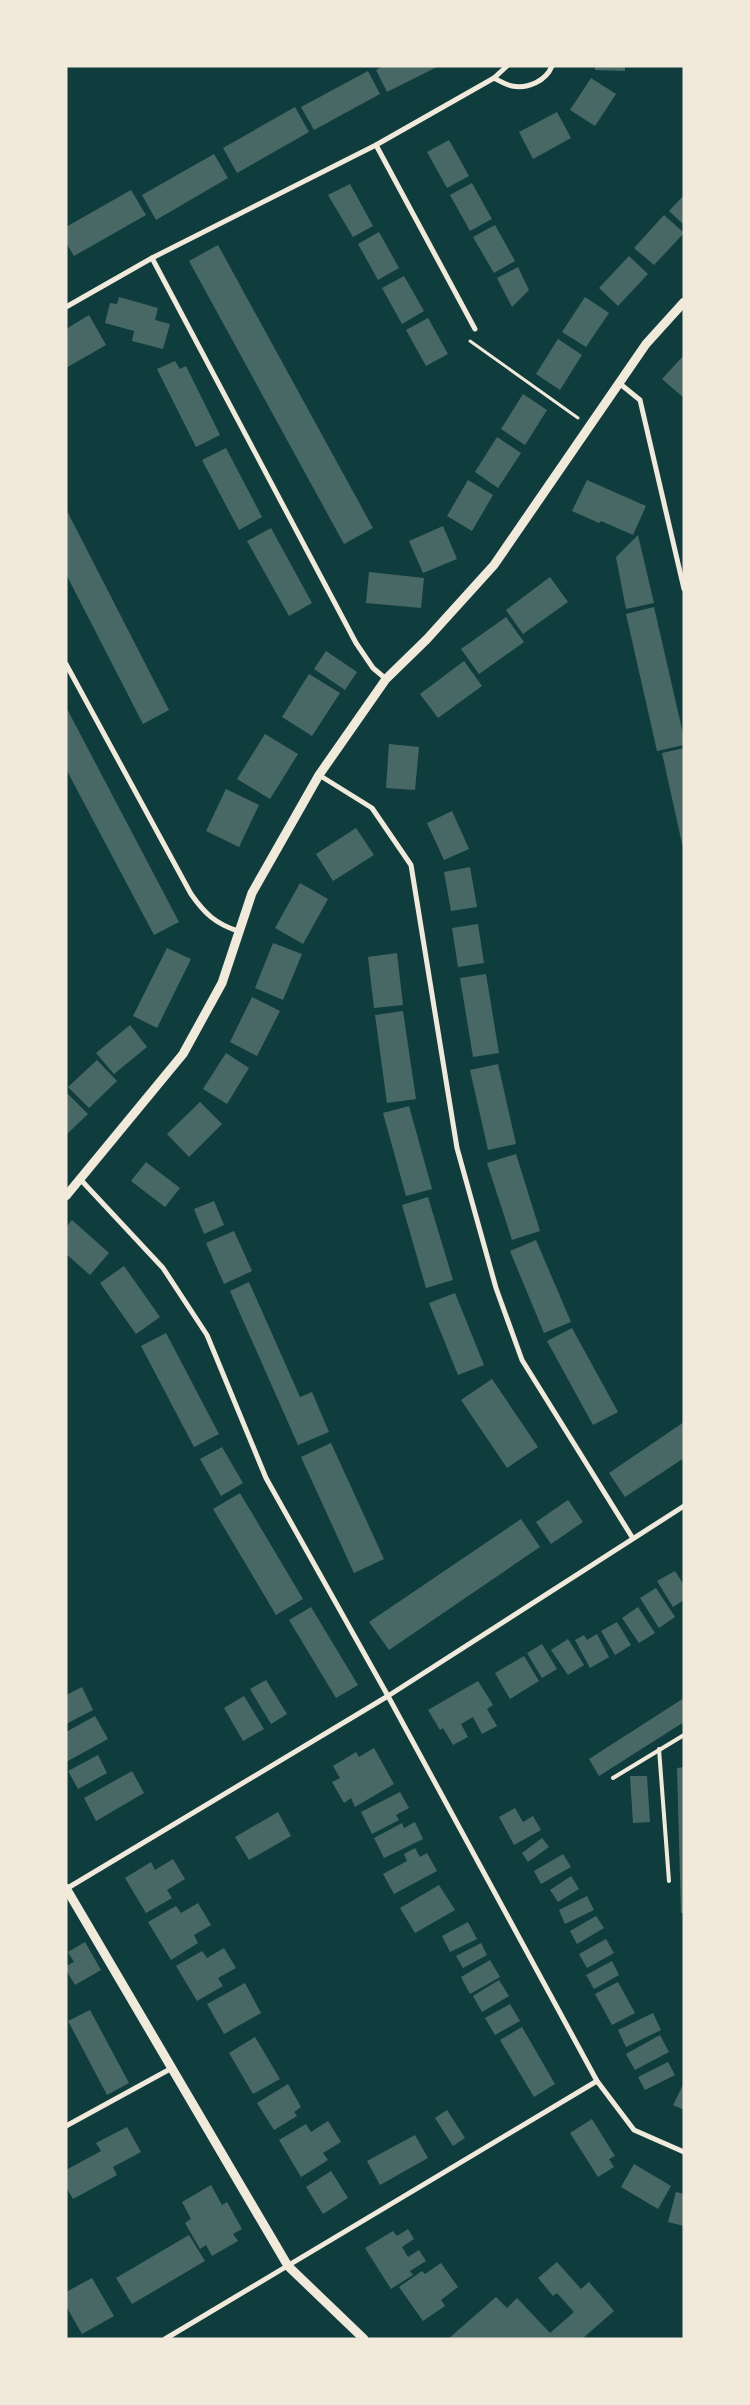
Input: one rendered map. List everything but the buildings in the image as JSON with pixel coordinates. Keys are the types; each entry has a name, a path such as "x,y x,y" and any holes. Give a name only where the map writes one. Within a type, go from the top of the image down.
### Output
{"street":[{"path":"66,307 152,258 376,144 494,78 507,66"},
{"path":"494,78 511,86 525,86 540,81 548,74 552,66"},
{"path":"376,144 475,329"},
{"path":"152,258 356,643 373,668 386,678"},
{"path":"66,1196 183,1054 217,994 252,893 319,775 386,678 427,639 494,565 650,338 684,302"},
{"path":"619,383 640,400 684,590"},
{"path":"66,664 203,912 216,922 238,931"},
{"path":"319,775 372,808 412,865 457,1148 496,1288 522,1360 632,1537"},
{"path":"80,1179 164,1268 207,1335 266,1478 388,1696 597,2081 634,2130 684,2152"},
{"path":"364,2339 288,2266 66,1888 388,1696 632,1537 684,1506"},
{"path":"66,2126 172,2068"},
{"path":"165,2339 597,2081"}],"lane":[{"path":"613,1778 684,1735"},
{"path":"659,1750 669,1881"}],"path":[{"path":"475,329 469,342 589,426"}]}
